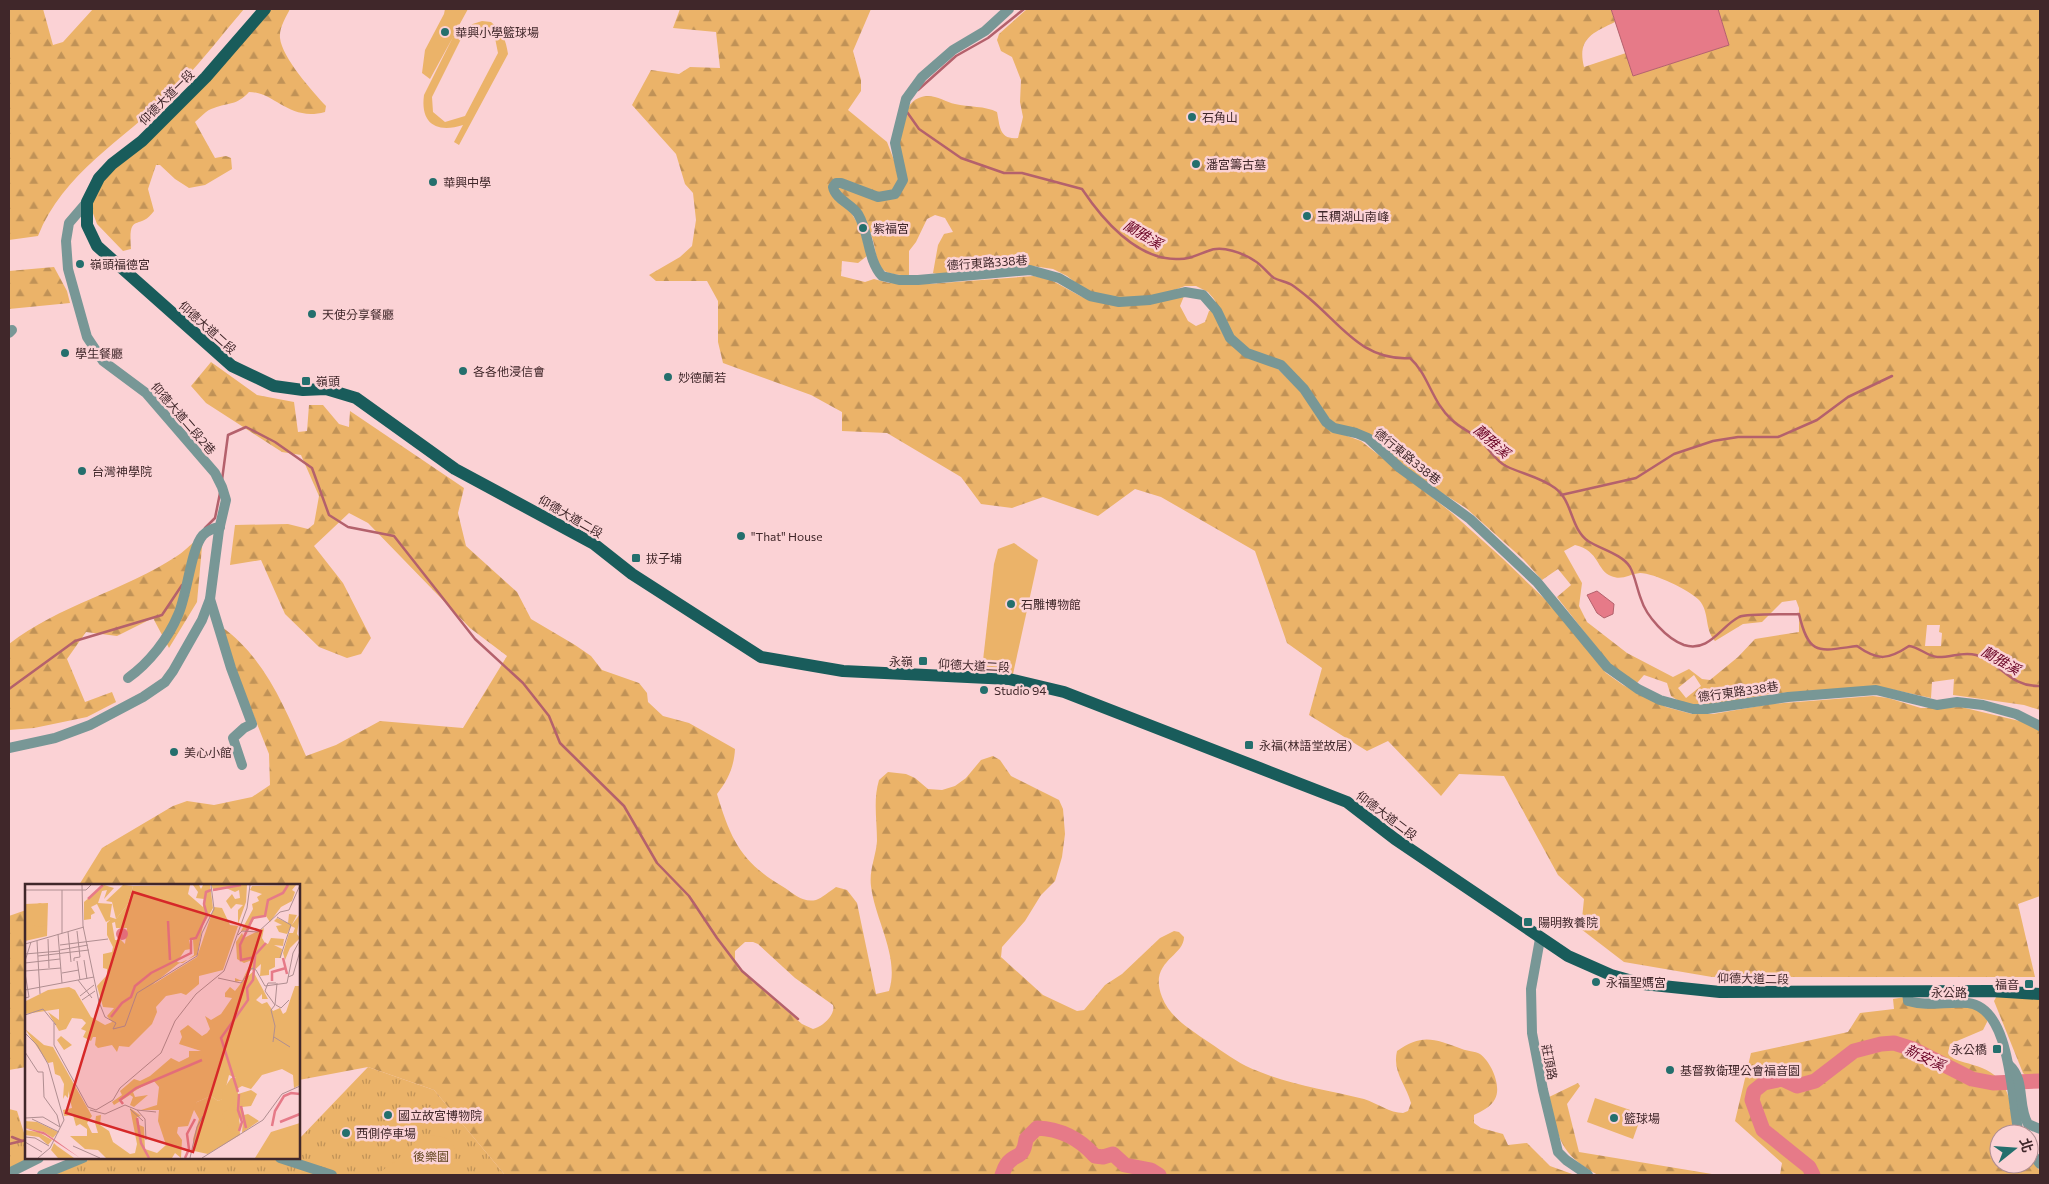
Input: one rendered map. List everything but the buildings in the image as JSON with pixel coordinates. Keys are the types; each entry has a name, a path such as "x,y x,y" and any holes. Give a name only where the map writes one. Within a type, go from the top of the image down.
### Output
{"main road":[{"name":"仰德大道一段","path":"87,202 95,185 106,169 142,141 206,77 265,9"},
{"name":"仰德大道二段","path":"87,202 89,230 97,246 232,366 274,386 303,390 326,390 356,398 455,469 594,544 632,574 760,657 843,671 1009,679 1064,692 1347,802 1395,839 1540,939 1568,956 1611,975 1643,984 1720,992 1990,991 2040,994"}],"street":[{"name":"德行東路338巷","path":"1009,9 985,31 953,50 922,77 906,98 897,129 895,153 903,180 899,190 895,194 884,198 872,196 840,183 833,186 837,195 853,207 860,217 874,263 882,276 899,280 918,280 1030,270 1059,278 1090,296 1119,302 1150,300 1185,292 1203,295 1217,312 1230,338 1247,353 1281,365 1304,390 1326,422 1334,428 1368,438 1400,468 1470,519 1537,582 1607,667 1638,689 1660,700 1693,709 1707,710 1788,697 1876,690 1937,704 1957,702 1983,705 2016,714 2040,726"},
{"name":"仰德大道二段2巷","path":"87,202 69,223 66,241 68,269 87,336 102,361 146,392 215,473 226,500 220,527"},
{"path":"9,748 72,733 90,725 164,682 179,663 210,600 220,527 211,529 202,535 197,546 180,609 168,635 139,670 128,678"},
{"path":"210,600 228,659 252,724 244,728 233,738 242,766"},
{"name":"莊頂路","path":"1540,939 1531,989 1532,1034 1543,1090 1558,1152 1588,1175"},
{"name":"永公路","path":"1907,992 1908,1001 1919,1004 1970,1003 1991,1014 1997,1023 2016,1091"},
{"path":"2016,1091 2024,1118 2028,1124 2040,1129"},
{"path":"2016,1091 2018,1124"},
{"path":"9,1173 37,1159"},
{"path":"42,1175 81,1159"},
{"path":"283,1159 332,1175"}],"green space":[{"path":"9,9 43,9 53,45 63,42 93,9 244,9 179,85 78,176 49,214 38,236 9,240"},
{"path":"267,9 290,9 281,30 282,46 292,65 326,106 325,112 302,113 258,93 249,92 236,102 219,106 206,112 195,122 215,158 226,156 231,158 232,169 205,185 189,188 175,179 160,165 156,165 148,189 154,211 149,217 133,225 131,230 131,249 123,251 97,224 91,208 102,178"},
{"path":"445,9 468,9 457,29 482,21 491,22 503,36 508,54 459,145 454,142 463,125 446,128 433,124 428,120 424,105 424,95 453,37 430,79 422,73 425,50","holes":["477,29 487,31 495,38 498,53 465,116 445,122 433,112 432,97 463,35"]},
{"path":"680,9 871,9 853,51 861,80 861,91 848,110 887,142 900,176 894,189 880,195 833,182 859,226 867,256 858,263 842,261 841,276 865,282 874,279 889,283 929,284 1034,276 1051,280 1082,297 1123,306 1184,296 1180,306 1188,321 1196,326 1205,322 1209,311 1212,310 1225,338 1272,363 1300,391 1331,430 1361,441 1452,513 1502,558 1553,607 1606,673 1623,685 1666,707 1692,714 1713,714 1771,704 1873,696 1888,698 1921,708 1961,707 2040,726 2040,896 2018,904 2035,977 1712,977 1624,962 1581,929 1584,899 1558,875 1504,776 1459,774 1441,796 1388,741 1367,751 1309,715 1322,668 1287,643 1255,551 1161,497 1135,489 1098,516 1043,497 1012,508 981,504 961,477 887,433 842,431 842,412 811,395 723,363 718,342 718,301 707,281 656,281 649,275 680,257 692,246 696,220 693,193 685,184 676,154 632,105 651,70 679,74 690,67 720,68 716,32 673,28"},
{"path":"1027,9 1611,9 1615,22 1593,34 1585,43 1582,57 1584,67 1626,53 1633,76 1729,45 1718,9 2040,9 2040,710 2024,705 1953,695 1954,679 1932,682 1931,698 1876,686 1769,694 1708,706 1682,703 1671,696 1667,683 1644,675 1637,683 1611,666 1557,597 1571,585 1558,569 1542,580 1523,559 1466,508 1426,483 1382,447 1335,425 1281,362 1250,351 1233,337 1214,299 1208,292 1196,286 1185,286 1161,295 1132,300 1086,291 1067,276 1053,269 1033,266 933,273 938,245 944,234 953,232 945,218 935,215 927,219 916,242 909,251 909,275 887,272 878,263 869,230 837,191 836,185 870,198 903,189 899,150 902,121 907,109 915,100 926,96 955,104 993,110 997,112 1000,127 1004,134 1007,137 1018,138 1023,117 1020,102 1021,80 1012,57 1001,51 997,40 999,34","holes":["1575,545 1589,552 1606,573 1611,576 1622,578 1640,573 1646,574 1671,583 1694,596 1705,610 1709,631 1715,641 1743,624 1762,622 1782,602 1796,600 1799,608 1799,632 1755,639 1738,657 1710,680 1702,679 1689,669 1673,677 1627,653 1587,622 1579,606 1582,583 1564,551","1927,625 1940,625 1939,632 1942,633 1941,646 1925,646","1694,675 1701,686 1686,698 1678,688"]},
{"path":"54,267 67,291 70,303 9,309 9,271"},
{"path":"211,362 257,395 294,402 298,432 307,431 309,405 323,405 339,424 349,427 350,411 464,488 458,513 466,546 517,592 531,619 591,656 602,670 639,683 647,693 648,702 663,716 689,723 735,749 730,773 717,794 733,838 748,860 758,869 799,897 811,901 816,900 836,887 847,890 857,903 876,994 889,991 892,978 889,952 871,886 871,874 877,841 876,803 879,780 888,772 906,774 915,778 928,789 942,790 955,786 966,778 981,760 993,756 1000,760 1011,776 1059,800 1063,809 1065,834 1062,857 1055,881 1041,895 1025,921 1002,947 1001,957 1043,995 1077,1011 1084,1010 1105,985 1122,974 1160,938 1174,931 1179,932 1184,937 1182,944 1179,950 1163,967 1160,975 1159,985 1165,1004 1180,1021 1236,1060 1246,1066 1275,1077 1304,1086 1364,1099 1388,1110 1403,1113 1408,1111 1411,1103 1396,1065 1397,1051 1406,1045 1421,1040 1436,1040 1464,1050 1476,1052 1484,1058 1491,1068 1496,1081 1497,1094 1491,1104 1474,1115 1474,1123 1481,1128 1503,1134 1508,1145 1527,1143 1550,1166 1575,1175 505,1175 434,1090 368,1067 300,1080 300,884 80,884 102,848 173,806 187,801 214,805 252,797 270,785 269,754 234,666 222,627 237,639 262,669 282,702 306,756 336,745 380,721 463,728 507,656 470,628 368,523 349,513 314,546 343,583 371,638 361,654 347,658 319,647 285,614 261,560 230,565 235,525 288,524 308,529 314,524 319,496 301,455 282,452 206,403 191,386","holes":["745,942 758,944 795,978 833,1005 832,1013 824,1023 813,1029 802,1024 738,968 735,961 735,951"]},
{"path":"206,530 202,547 197,602 169,648 153,618 117,636 86,632 67,659 85,702 112,692 116,702 87,717 34,728 9,730 9,644 28,630 70,608 157,568 189,547"},
{"path":"1014,543 1038,560 1013,674 982,669 994,564 998,549"},
{"path":"25,910 25,1067 9,1070 9,916"},
{"path":"1998,994 2040,996 2040,1077 2027,1077 2023,1073 1994,1001"},
{"path":"1905,997 1977,1008 1988,1020 1983,1030 1950,1044 1948,1053 1957,1060 1991,1073 1999,1079 2007,1093 2014,1124 1989,1124 1989,1174 2039,1174 2039,1170 2040,1175 1780,1175 1782,1163 1735,1121 1751,1053 1848,1032 1860,1013 1894,1009 1893,999"},
{"name":"國立故宮博物院","path":"368,1067 434,1090 505,1175 54,1175 91,1159 300,1159 300,1138"},
{"path":"1578,1083 1580,1086 1567,1104 1579,1152 1718,1175 1598,1175 1585,1167 1575,1159 1562,1143 1549,1097"},
{"name":"籃球場","path":"1595,1098 1642,1114 1633,1139 1587,1122"},
{"path":"9,1109 17,1111 25,1136 25,1159 34,1159 9,1171"},
{"name":"後樂園","path":"428,1135 445,1138 454,1145 455,1156 443,1175 398,1175 395,1172 391,1175 376,1175 397,1160 418,1139"}],"shaded area":[{"path":"1611,9 1718,9 1729,45 1633,76"},
{"path":"1597,591 1614,604 1613,614 1604,618 1597,613 1587,595"}],"waterway":[{"name":"蘭雅溪","path":"918,90 956,56 988,38 1024,9"},
{"name":"蘭雅溪","path":"907,112 919,129 961,158 1004,173 1022,173 1082,189 1110,224 1134,245 1147,252 1161,257 1180,259 1214,249 1226,249 1239,253 1258,263 1274,278 1296,288 1354,340 1366,348 1379,354 1410,358 1422,372 1439,405 1452,420 1479,439 1502,464 1555,488 1565,500 1582,536 1626,562 1632,571 1647,613 1664,632 1677,642 1684,645 1701,645 1708,642 1739,617 1799,614 1807,638 1818,648 1833,649 1857,646 1871,654 1883,657 1895,654 1909,646 1937,657 1971,654 1985,658 2020,683 2040,686"},
{"name":"蘭雅溪","path":"1561,495 1636,478 1674,454 1713,441 1738,437 1778,437 1817,420 1848,397 1892,376"},
{"path":"222,480 228,435 246,427 275,442 312,468 329,515 348,527 394,536 475,639 523,683 549,716 560,743 624,806 657,863 689,896 742,971 798,1019"},
{"path":"205,528 215,518 220,493"},
{"path":"9,689 75,641 162,615 182,585"},
{"name":"新安溪","path":"1813,1175 1809,1167 1763,1130 1752,1100 1754,1091 1764,1083 1782,1079 1797,1086 1815,1081 1854,1051 1881,1044 1894,1043 1913,1049 1972,1079 1993,1083 2040,1081"},
{"name":"新安溪","path":"1002,1175 1007,1164 1021,1153 1026,1139 1037,1128 1054,1130 1069,1136 1095,1156 1103,1157 1113,1154 1125,1165 1151,1170 1159,1175"},
{"path":"12,1137 22,1141"},
{"path":"9,1144 25,1140"}],"place":[{"name":"華興小學籃球場","path":"445,32"},
{"name":"石角山","path":"1192,117"},
{"name":"潘宮籌古墓","path":"1196,164"},
{"name":"華興中學","path":"433,182"},
{"name":"玉稠湖山南峰","path":"1307,216"},
{"name":"紫福宮","path":"863,228"},
{"name":"嶺頭福德宮","path":"80,264"},
{"name":"天使分享餐廳","path":"312,314"},
{"name":"學生餐廳","path":"65,353"},
{"name":"各各他浸信會","path":"463,371"},
{"name":"妙德蘭若","path":"668,377"},
{"name":"嶺頭","path":"306,381"},
{"name":"台灣神學院","path":"82,471"},
{"name":"\"That\" House","path":"741,536"},
{"name":"拔子埔","path":"636,558"},
{"name":"石雕博物館","path":"1011,604"},
{"name":"永嶺","path":"923,661"},
{"name":"Studio 94","path":"984,690"},
{"name":"永福(林語堂故居)","path":"1249,745"},
{"name":"美心小館","path":"174,752"},
{"name":"陽明教養院","path":"1528,922"},
{"name":"永福聖媽宮","path":"1596,982"},
{"name":"福音","path":"2029,984"},
{"name":"永公橋","path":"1997,1049"},
{"name":"基督教衛理公會福音園","path":"1670,1070"},
{"name":"國立故宮博物院","path":"388,1115"},
{"name":"籃球場","path":"1614,1118"},
{"name":"西側停車場","path":"346,1133"}]}
